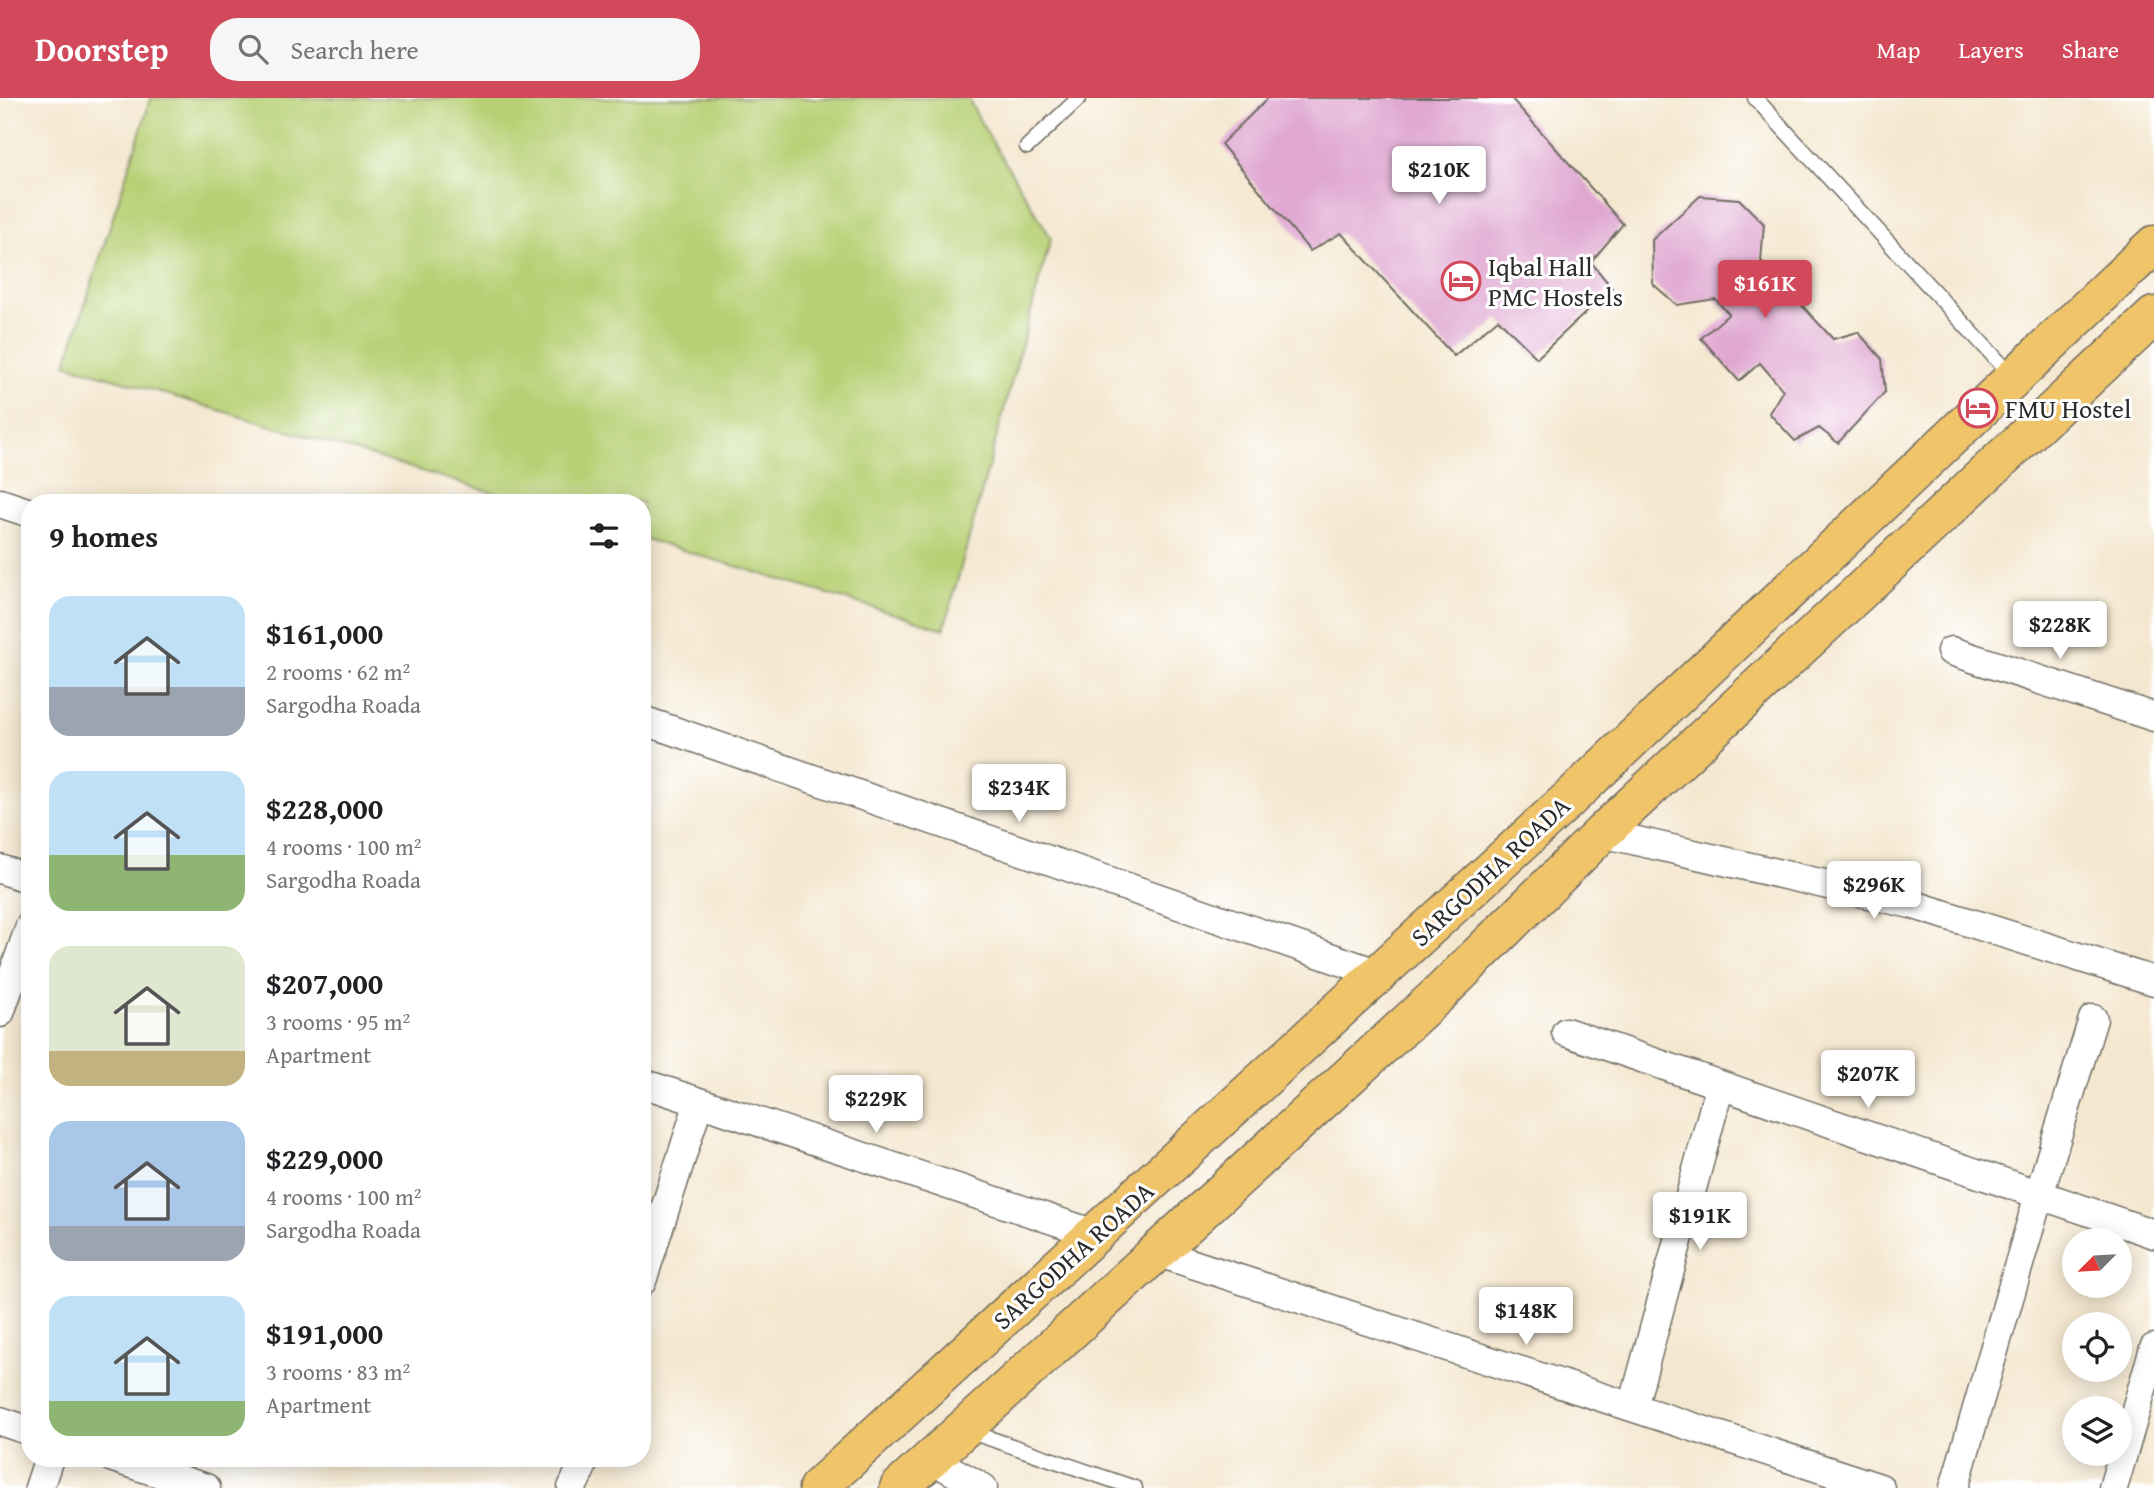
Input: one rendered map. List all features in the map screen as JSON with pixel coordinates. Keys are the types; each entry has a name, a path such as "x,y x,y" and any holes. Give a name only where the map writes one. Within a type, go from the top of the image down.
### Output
{"highway":[{"name":"SARGODHA ROADA","path":"818,1488 1569,799 2154,245"},
{"name":"SARGODHA ROADA","path":"899,1488 1440,993 1602,833 2154,316"}],"street":[{"path":"0,503 21,510"},
{"path":"1951,651 2154,717"},
{"path":"651,723 1379,974"},
{"path":"1602,833 1911,904 2154,981"},
{"path":"0,869 21,876"},
{"path":"0,1013 21,952"},
{"path":"1954,1488 2093,1018"},
{"path":"1566,1032 2154,1234"},
{"path":"1633,1407 1720,1085"},
{"path":"651,1086 1095,1234"},
{"path":"651,1253 699,1102"},
{"path":"1156,1252 1881,1488"},
{"path":"2113,1488 2154,1348"},
{"path":"0,1421 21,1428"},
{"path":"931,1459 983,1488"},
{"path":"39,1488 46,1467"},
{"path":"169,1467 205,1488"},
{"path":"572,1488 582,1467"}],"lane":[{"path":"1027,147 1079,98"},
{"path":"1755,98 2014,378"},
{"path":"963,1429 1135,1488"}],"green space":[{"path":"151,98 968,98 1051,238 944,629 651,541 651,494 497,494 66,364"}],"building":[{"path":"1268,98 1511,98 1623,224 1591,262 1612,288 1537,358 1498,319 1454,356 1341,233 1310,251 1221,144"},
{"path":"1700,196 1739,199 1764,224 1761,261 1833,339 1858,332 1882,359 1885,392 1838,443 1819,428 1795,441 1769,413 1783,390 1760,363 1739,381 1701,338 1729,314 1715,299 1677,305 1653,284 1652,240"}],"place":[{"name":"Iqbal Hall PMC Hostels","path":"1461,281"},
{"name":"FMU Hostel","path":"1978,408"}]}
